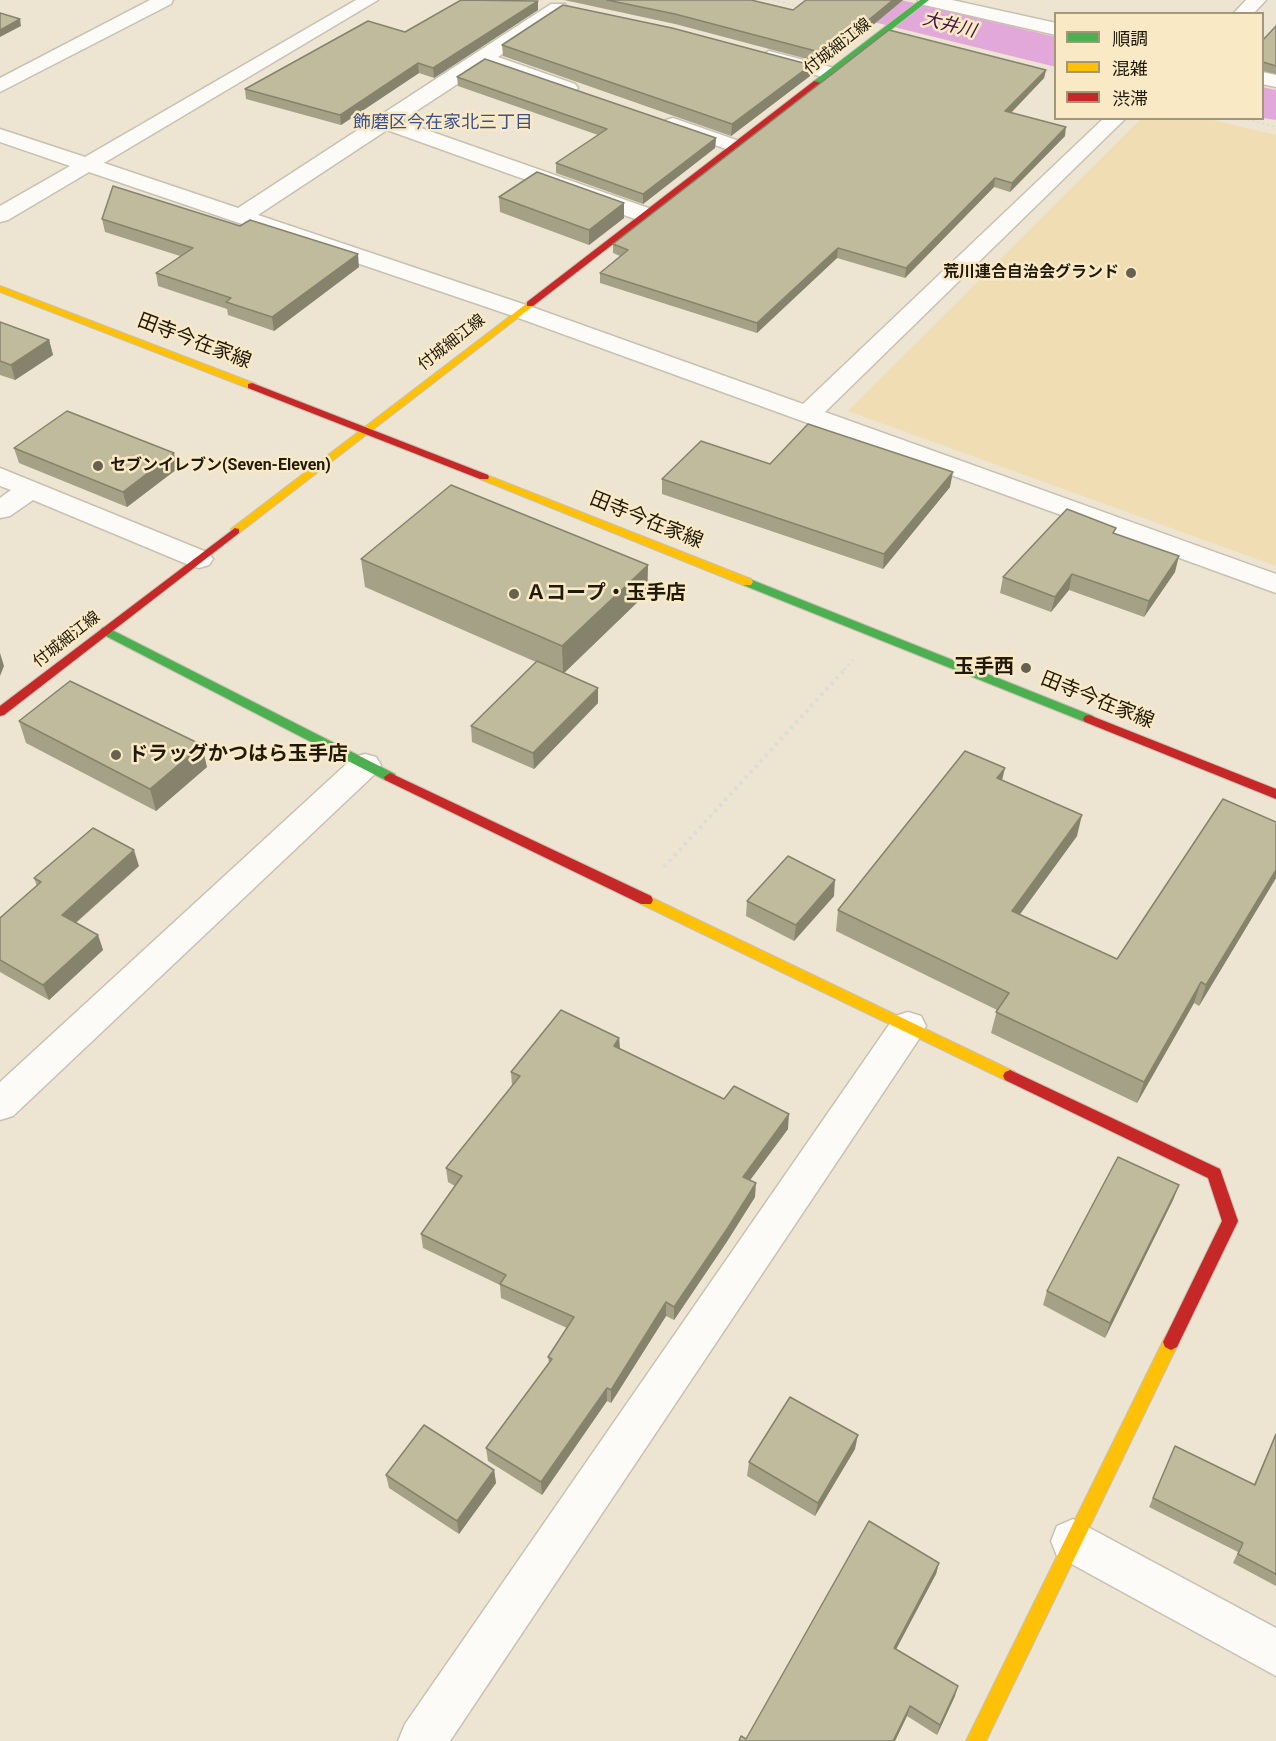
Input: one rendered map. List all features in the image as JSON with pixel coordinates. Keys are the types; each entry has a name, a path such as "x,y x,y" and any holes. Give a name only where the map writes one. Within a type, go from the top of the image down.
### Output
{"main road":[{"name":"付城細江線","path":"0,712 926,0"},
{"name":"田寺今在家線","path":"0,289 367,430 1276,794"},
{"path":"106,631 365,765 1214,1174 1230,1221 976,1741"}],"street":[{"path":"0,86 164,0"},
{"path":"0,215 369,0"},
{"path":"926,0 1054,29"},
{"path":"1244,12 1257,0"},
{"path":"537,3 581,13"},
{"path":"241,216 383,122 485,59 558,8"},
{"path":"749,52 831,73"},
{"path":"485,59 583,93"},
{"path":"659,119 735,146"},
{"path":"808,414 1114,120"},
{"path":"383,122 646,215"},
{"path":"0,135 521,311 1276,584"},
{"path":"0,476 199,559"},
{"path":"0,510 31,489"},
{"path":"0,1105 365,765"},
{"path":"422,1741 908,1026"},
{"path":"1073,1541 1276,1653"}],"path":[{"path":"773,0 809,9"},
{"path":"888,29 1054,71"},
{"path":"1250,120 1276,127"},
{"path":"637,896 858,655"}],"shaded area":[{"name":"荒川連合自治会グランド","path":"1140,120 1213,120 1276,135 1276,566 848,411"}],"building":[{"path":"461,0 538,1 433,68 418,63 340,115 245,89 368,21 405,32"},
{"path":"607,0 751,0 793,10 806,0 893,0 827,54 675,14"},
{"path":"563,5 672,28 811,65 732,124 502,45"},
{"path":"0,13 20,19 0,30"},
{"path":"1276,26 1276,66 1264,62 1264,39"},
{"path":"889,30 1046,70 1005,111 1066,127 1012,183 995,178 906,268 838,248 757,323 600,273 628,250 613,244"},
{"path":"485,59 716,138 643,194 556,163 607,129 457,77"},
{"path":"537,172 624,203 589,230 499,197"},
{"path":"113,186 240,226 250,220 358,254 272,317 226,302 231,298 156,273 193,248 102,219"},
{"path":"0,322 49,340 11,365 0,361"},
{"name":"セブンイレブン(Seven-Eleven)","path":"67,411 174,453 123,492 14,448"},
{"path":"808,424 953,472 884,554 662,479 701,441 770,464"},
{"name":"Ａコープ・玉手店","path":"451,485 648,565 562,646 361,559"},
{"path":"1067,509 1116,528 1113,533 1179,556 1149,601 1072,574 1055,597 1003,577"},
{"path":"537,661 598,688 533,753 471,726"},
{"name":"ドラッグかつはら玉手店","path":"70,681 202,745 150,789 19,721"},
{"path":"965,751 1005,768 997,778 1082,815 1012,911 1117,959 1223,799 1276,822 1276,870 1206,985 1201,982 1144,1082 996,1012 1009,993 838,910"},
{"path":"93,828 134,850 62,915 98,935 43,985 0,960 0,918 41,882 34,878"},
{"path":"788,856 835,880 796,925 747,901"},
{"path":"561,1010 619,1038 614,1046 724,1099 734,1086 789,1114 743,1177 756,1183 727,1229 674,1307 666,1302 611,1390 607,1388 541,1482 486,1448 552,1359 548,1357 574,1317 500,1284 506,1275 421,1234 462,1176 446,1168 520,1076 511,1072"},
{"path":"1118,1157 1179,1185 1110,1323 1047,1291"},
{"path":"790,1397 858,1435 818,1503 749,1462"},
{"path":"424,1425 494,1470 457,1521 386,1475"},
{"path":"1276,1434 1276,1574 1238,1554 1243,1543 1153,1498 1175,1446 1255,1485"},
{"path":"869,1521 939,1563 894,1648 958,1686 940,1725 910,1706 893,1741 739,1741 741,1736 746,1739"}],"waterway":[{"name":"大井川","path":"842,0 1054,52"},
{"name":"大井川","path":"1264,102 1276,105"}],"traffic: fast":[{"path":"817,83 925,0"},
{"path":"747,582 1089,719"},
{"path":"106,631 390,777"}],"traffic: slow":[{"path":"0,289 252,386"},
{"path":"235,531 530,304"},
{"path":"484,477 747,582"},
{"path":"646,900 1010,1076"},
{"path":"976,1741 1171,1342"}],"traffic: jam":[{"path":"530,304 817,83"},
{"path":"252,386 484,477"},
{"path":"0,712 235,531"},
{"path":"1089,719 1276,794"},
{"path":"390,777 646,900"},
{"path":"1010,1076 1214,1174 1230,1221 1171,1342"}],"place":[{"name":"荒川連合自治会グランド","path":"1131,273"},
{"name":"セブンイレブン(Seven-Eleven)","path":"98,466"},
{"name":"Ａコープ・玉手店","path":"514,594"},
{"name":"玉手西","path":"1026,668"},
{"name":"ドラッグかつはら玉手店","path":"116,755"}],"district":[{"name":"飾磨区今在家北三丁目","path":"443,123"}]}
